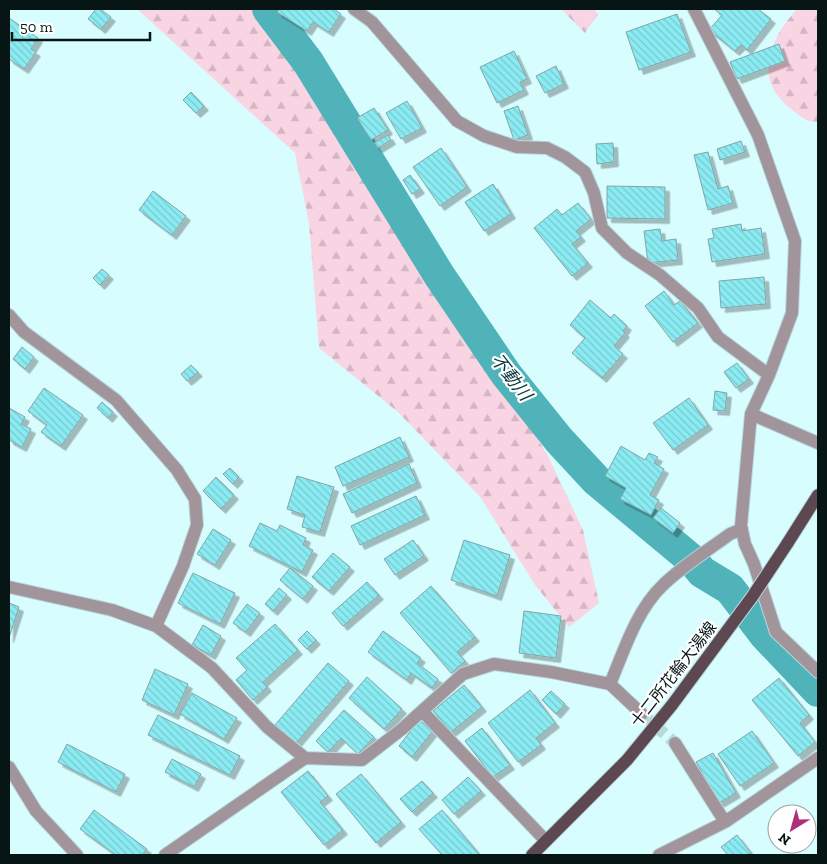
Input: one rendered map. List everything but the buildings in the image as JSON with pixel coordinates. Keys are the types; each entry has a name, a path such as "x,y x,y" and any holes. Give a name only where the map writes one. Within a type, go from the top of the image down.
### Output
{"main road":[{"name":"十二所花輪大湯線","path":"532,855 627,760 672,705 736,619 818,495"}],"street":[{"path":"354,9 372,22 456,121 484,136 517,147 547,148 565,157 585,172 594,192 602,228 627,253 660,275 698,308 718,338 769,375"},
{"path":"694,9 758,136 795,241 792,313 769,375 751,414 742,529 776,632 818,672"},
{"path":"9,315 24,332 116,400 177,470 194,498 197,525 183,566 156,626"},
{"path":"751,414 818,443"},
{"path":"610,684 633,630 647,604 662,586 730,534 742,529"},
{"path":"9,587 112,610 156,626 212,668 267,727 305,758"},
{"path":"166,855 305,758 362,760 422,711 463,674 494,664 551,672 610,684 642,714"},
{"path":"422,711 546,841"},
{"path":"675,743 725,822"},
{"path":"659,855 725,822 818,758"},
{"path":"9,767 36,811 77,855"}],"green space":[{"path":"137,9 265,9 406,235 493,366 547,454 583,530 599,603 569,627 535,585 481,498 398,412 319,348 309,223 295,153"},
{"path":"561,9 594,9 598,14 585,33"},
{"path":"797,9 818,9 818,122 804,119 779,97 772,85 768,72 773,46 779,33"}],"waterway":[{"name":"不動川","path":"268,9 308,62 439,275 506,374 559,440 597,481 692,560 702,572 730,589 765,635 818,691"}],"tunnel":[{"path":"642,714 675,743"}]}
